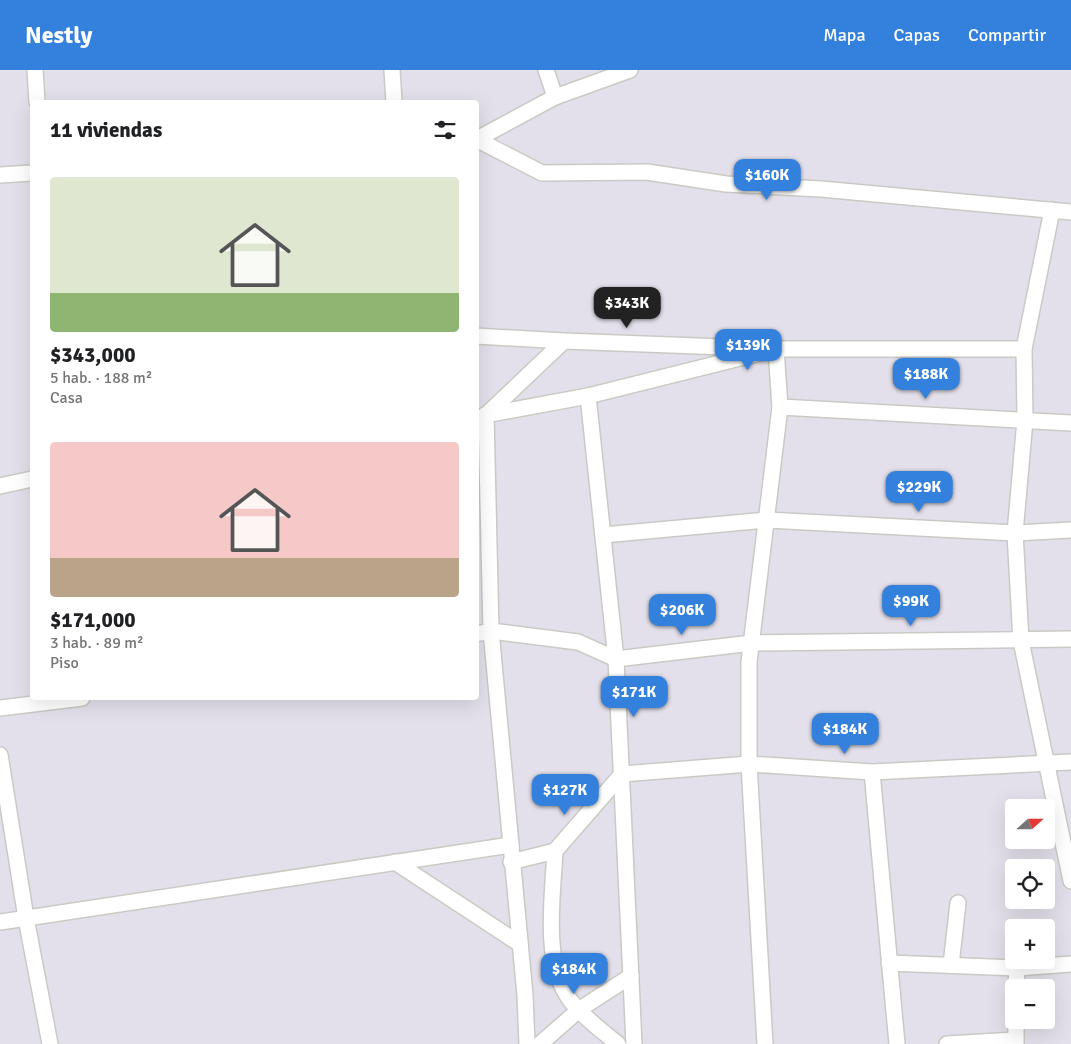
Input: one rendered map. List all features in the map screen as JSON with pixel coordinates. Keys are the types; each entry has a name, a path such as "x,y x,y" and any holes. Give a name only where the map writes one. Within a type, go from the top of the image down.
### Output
{"street":[{"path":"35,70 37,100"},
{"path":"392,70 394,100"},
{"path":"546,70 555,97"},
{"path":"479,139 555,97 630,70"},
{"path":"479,141 542,173 647,172 726,184 821,189 1071,212"},
{"path":"0,175 30,173"},
{"path":"1052,210 1024,349 1026,420 1015,533 1021,641 1071,881"},
{"path":"479,336 776,349 1024,349"},
{"path":"528,1044 511,845 484,632 481,415 564,341"},
{"path":"481,415 588,396 776,349"},
{"path":"765,1044 749,764 749,662 780,407 776,349"},
{"path":"588,396 616,659 634,1044"},
{"path":"780,407 1071,423"},
{"path":"0,486 30,479"},
{"path":"603,535 767,520 1015,533 1071,530"},
{"path":"484,632 578,642 616,659 752,643 1071,639"},
{"path":"0,708 66,700"},
{"path":"0,755 26,918 50,1044"},
{"path":"511,862 555,850 622,774 749,764 872,772 1071,762"},
{"path":"872,772 897,1044"},
{"path":"0,922 511,845"},
{"path":"555,850 551,939 561,980 570,999 618,1044"},
{"path":"395,862 520,944"},
{"path":"951,965 958,903"},
{"path":"889,963 1005,967"},
{"path":"1055,965 1071,964"},
{"path":"540,1044 580,1009 631,976"},
{"path":"947,1044 1016,1042 1016,1029"}]}
